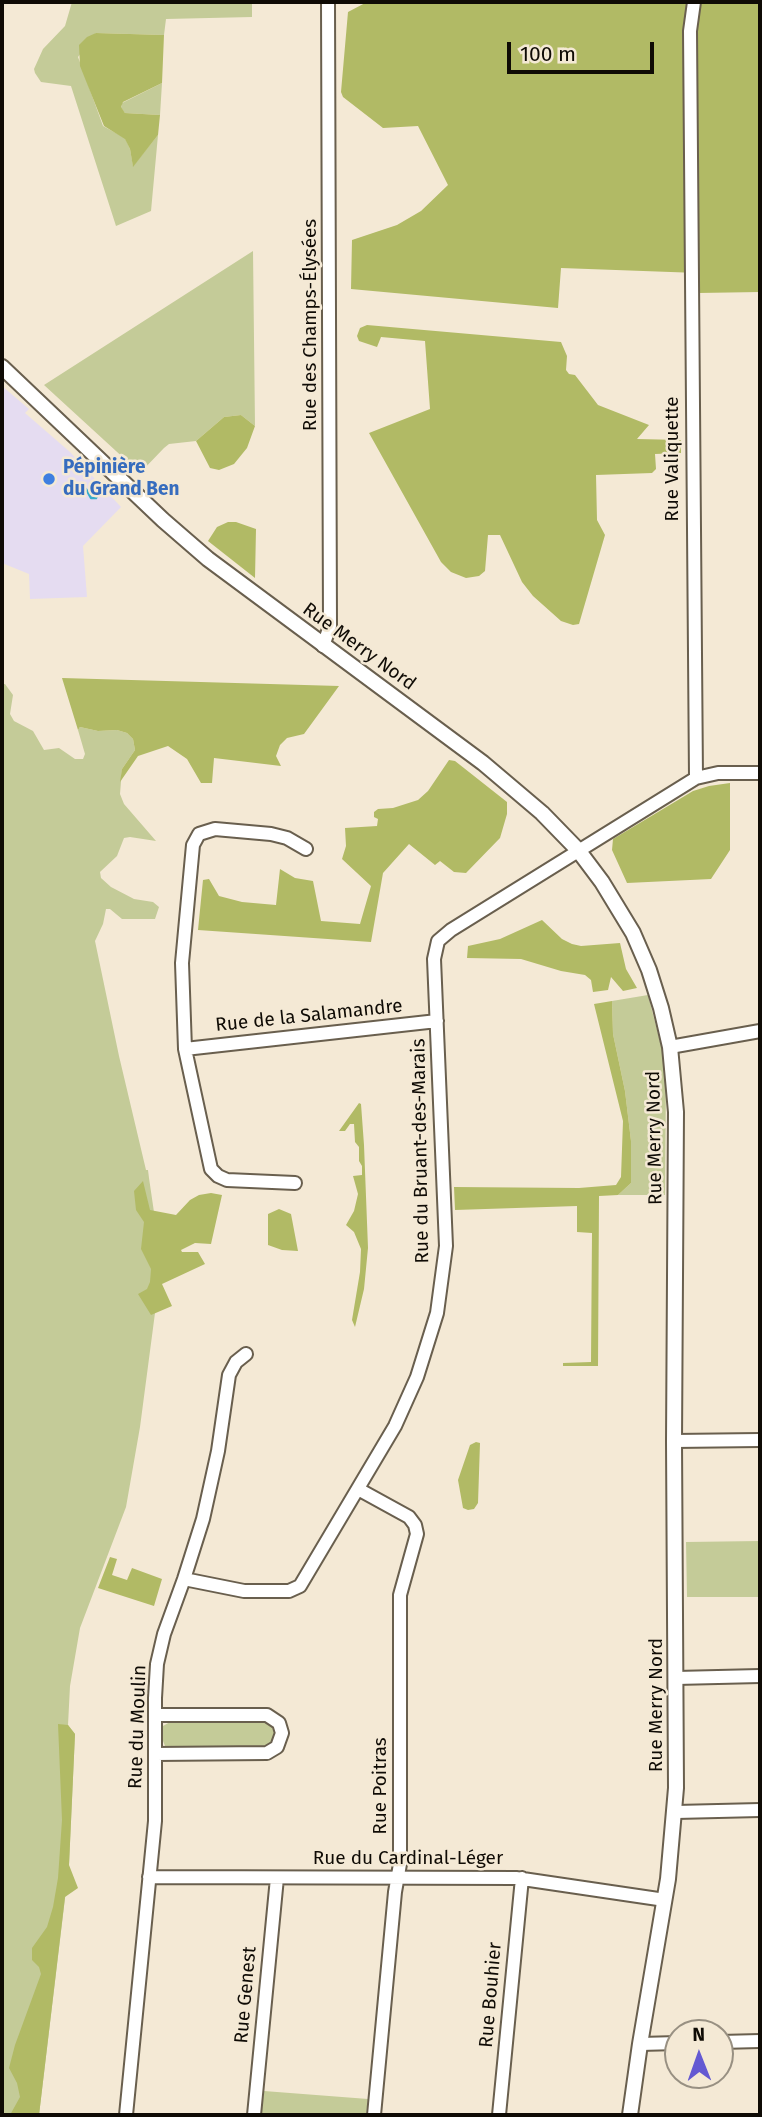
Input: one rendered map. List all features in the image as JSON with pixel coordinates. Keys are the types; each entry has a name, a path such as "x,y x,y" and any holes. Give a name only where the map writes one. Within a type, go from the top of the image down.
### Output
{"main road":[{"name":"Rue Merry Nord","path":"2,367 177,533 242,586 504,778 542,813 578,850 613,898 633,933 655,989 670,1047 677,1139 674,1441 676,1812 630,2115"}],"street":[{"name":"Rue des Champs-Élysées","path":"323,646 330,626 328,2"},
{"name":"Rue Valiquette","path":"694,2 690,31 696,778"},
{"path":"578,850 696,778 718,774 760,773"},
{"path":"295,1183 227,1180 214,1173 209,1164 184,1049 182,955 194,841 203,832 215,829 279,835 306,849"},
{"name":"Rue du Bruant-des-Marais","path":"184,1580 237,1590 296,1589 395,1426 417,1377 432,1331 446,1246 434,952 442,936 578,850"},
{"name":"Rue de la Salamandre","path":"184,1049 437,1021"},
{"path":"670,1047 760,1031"},
{"name":"Rue du Moulin","path":"126,2115 155,1821 156,1671 160,1648 184,1580 213,1474 229,1375 236,1363 246,1354"},
{"path":"674,1441 760,1440"},
{"name":"Rue Poitras","path":"358,1489 409,1517 417,1534 400,1601 400,1864 374,2115"},
{"path":"676,1678 760,1676"},
{"path":"155,1715 267,1715 279,1723 282,1734 277,1747 267,1753 155,1754"},
{"path":"676,1812 760,1810"},
{"name":"Rue du Cardinal-Léger","path":"149,1877 522,1878 664,1900"},
{"name":"Rue Genest","path":"254,2115 277,1878"},
{"name":"Rue Bouhier","path":"499,2115 522,1878"},
{"path":"734,2042 760,2041"},
{"path":"640,2044 664,2043"}],"shaded area":[{"name":"Pépinière du Grand Ben","path":"2,386 29,409 25,413 70,452 121,507 83,546 87,597 30,599 29,574 2,563"}],"green space":[{"path":"72,2 252,2 252,17 166,19 164,35 96,33 78,57 103,126 125,138 133,166 158,135 151,211 116,226 71,86 41,82 34,69 43,49 65,26"},
{"path":"367,2 760,2 760,292 698,293 698,273 561,268 558,308 351,289 352,240 397,225 421,211 448,185 418,126 383,128 343,97 341,92 348,12"},
{"path":"96,33 164,35 162,83 123,102 121,107 125,113 160,115 158,135 133,167 125,139 104,126 80,66 79,45"},
{"path":"162,83 160,115 125,113 121,108 122,103"},
{"path":"253,251 255,426 241,415 224,417 196,441 169,444 140,473 44,385"},
{"path":"367,325 561,342 567,356 566,370 575,375 598,405 649,425 637,439 681,440 681,453 655,454 656,469 652,473 596,475 597,520 605,535 579,624 561,621 533,596 522,582 500,535 488,535 485,571 479,576 466,578 451,572 441,562 369,433 430,409 425,341 381,337 377,347 359,341 357,336 360,328"},
{"path":"241,415 255,426 247,448 234,464 219,470 210,468 196,441 224,417"},
{"path":"228,522 256,529 255,578 208,541 217,527"},
{"path":"62,678 339,686 304,734 287,738 280,745 276,756 281,766 214,758 212,783 201,783 187,759 168,746 138,756 120,782 122,769 135,750 133,739 127,733 117,730 98,731 80,727 78,730"},
{"path":"2,684 5,684 13,695 10,714 14,721 33,731 44,750 59,748 75,759 83,759 85,754 78,730 80,727 98,731 117,730 127,733 133,739 135,750 122,769 120,794 124,804 156,841 124,838 117,856 100,872 101,878 111,887 134,899 153,902 159,907 155,919 122,919 110,909 106,909 95,941 119,1056 148,1170 155,1219 155,1313 126,1507 80,1628 70,1686 68,1725 75,1734 69,1865 39,2115 2,2115"},
{"path":"449,760 455,761 507,802 507,814 500,838 466,873 454,872 440,861 435,865 409,844 383,873 371,942 198,930 203,880 209,879 219,896 242,902 276,905 280,869 295,878 313,881 321,921 360,924 371,886 342,859 346,846 345,828 377,826 378,819 374,817 374,812 378,809 393,808 418,800 428,791"},
{"path":"730,783 730,850 711,879 627,883 612,850 613,839 693,791"},
{"path":"542,920 562,939 572,944 581,946 620,943 626,969 637,988 623,991 611,977 608,990 593,992 591,980 585,975 521,959 467,958 468,946 500,939"},
{"path":"648,995 662,1049 666,1078 665,1195 618,1195 631,1183 631,1141 625,1091 613,1034 612,1001"},
{"path":"612,1001 613,1034 625,1091 631,1141 631,1183 618,1195 599,1196 598,1366 563,1366 563,1363 591,1362 592,1233 577,1232 577,1206 455,1210 454,1187 579,1188 616,1185 621,1177 623,1121 594,1004"},
{"path":"359,1103 364,1145 368,1248 364,1289 355,1327 352,1320 361,1249 354,1232 346,1225 354,1211 358,1194 353,1176 362,1175 362,1166 359,1161 359,1147 355,1142 354,1124 350,1124 345,1131 339,1131"},
{"path":"143,1181 150,1210 176,1215 190,1200 199,1195 222,1195 211,1244 195,1243 181,1250 198,1252 205,1264 162,1284 172,1306 151,1315 138,1294 147,1289 151,1269 141,1249 144,1222 136,1210 134,1191"},
{"path":"279,1209 291,1214 298,1251 282,1250 268,1245 268,1214"},
{"path":"480,1443 478,1503 474,1509 468,1510 463,1508 458,1480 470,1445"},
{"path":"760,1541 760,1597 687,1597 686,1542"},
{"path":"110,1557 117,1559 112,1575 127,1580 132,1568 162,1579 154,1606 98,1588"},
{"path":"170,1722 263,1722 271,1725 276,1736 273,1742 264,1747 170,1747 165,1746 163,1741 163,1726"},
{"path":"58,1724 68,1725 75,1734 69,1865 78,1888 65,1897 39,2115 10,2115 20,2097 17,2083 9,2068 41,1974 39,1967 32,1960 32,1948 47,1927 58,1878 62,1820"},
{"path":"264,2091 368,2099 366,2115 261,2115"}],"waterway":[{"path":"76,493 86,489 91,498 96,498 97,495"}],"place":[{"name":"Pépinière du Grand Ben","path":"49,479"}]}
